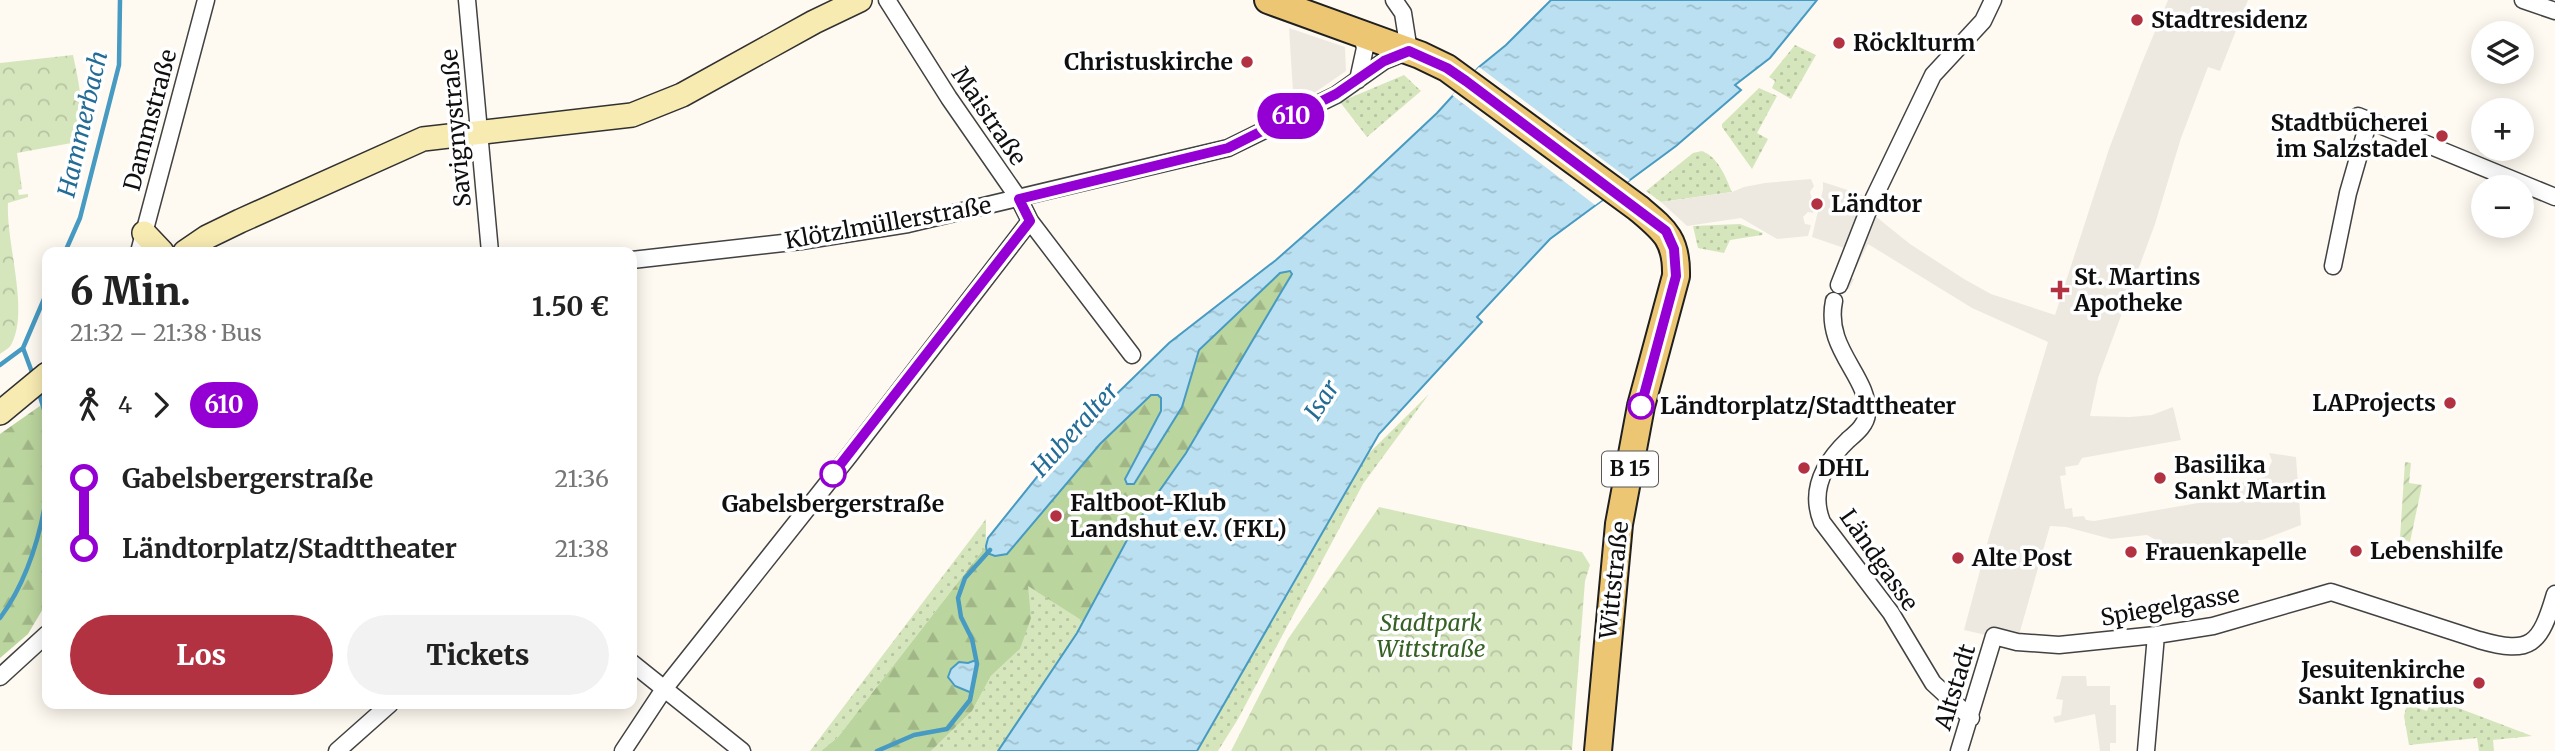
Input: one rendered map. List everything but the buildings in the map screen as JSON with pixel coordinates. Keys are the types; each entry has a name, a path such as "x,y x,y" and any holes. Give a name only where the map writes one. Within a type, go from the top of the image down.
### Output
{"main road":[{"name":"B 15","path":"1268,0 1409,51"},
{"name":"Wittstraße","path":"1409,51 1447,68 1466,81 1666,231 1674,249 1676,276 1641,406 1619,524 1598,751"}],"street":[{"name":"Dammstraße","path":"141,242 206,0"},
{"name":"Savignystraße","path":"467,0 489,247"},
{"path":"194,247 240,221 407,145 433,137 632,115 682,94 860,0"},
{"name":"Maistraße","path":"887,0 959,113 1019,199 1030,221 1132,355"},
{"path":"1394,0 1403,13 1409,51"},
{"name":"Ländgasse","path":"1971,718 1933,683 1891,613 1822,522 1816,496 1823,472 1836,453 1861,428 1867,414 1862,392 1836,340 1832,316 1836,293 1861,225 1933,75 1983,21 1993,0"},
{"path":"2523,0 2555,11"},
{"path":"1358,80 1365,48 1361,33"},
{"name":"Klötzlmüllerstraße","path":"637,259 801,241 908,224 1228,148 1336,94 1384,61 1409,51"},
{"path":"2333,266 2364,118 2555,197"},
{"path":"623,751 664,689 819,490 849,456 1030,221"},
{"path":"0,413 42,378"},
{"name":"Spiegelgasse","path":"1994,636 2021,643 2059,645 2157,635 2213,626 2331,592 2511,648 2529,643 2543,630 2555,594"},
{"path":"2146,751 2157,635"},
{"name":"Altstadt","path":"1959,751 1994,636"},
{"path":"0,677 42,639"},
{"path":"637,667 742,751"},
{"path":"337,751 384,709"}],"green space":[{"path":"1795,45 1816,55 1791,99 1772,88 1775,81 1769,77"},
{"path":"73,55 81,110 77,142 17,153 22,189 18,190 19,195 28,194 28,197 8,203 18,294 17,329 12,343 0,354 0,63"},
{"path":"1404,75 1421,91 1367,137 1340,102"},
{"path":"1759,88 1777,96 1757,133 1768,139 1752,169 1722,124"},
{"path":"1702,151 1717,163 1732,192 1661,202 1646,191 1693,153"},
{"path":"1740,224 1763,233 1730,240 1724,253 1698,248 1693,226"},
{"path":"1285,271 1292,273 1186,454 1134,528 1084,622 1028,586 1031,618 1020,649 991,676 972,711 931,751 821,751 838,737 986,546 987,553 995,556 1007,554 1100,444 1151,395 1158,395 1161,398 1161,411 1125,479 1134,484 1182,407 1199,350"},
{"path":"1429,394 1363,484 1238,719 1218,751 1197,751 1366,456"},
{"path":"42,405 42,610 28,634 0,658 0,434"},
{"path":"2405,462 2411,463 2409,483 2422,485 2410,542 2400,538"},
{"name":"Stadtpark Wittstraße","path":"1379,507 1582,552 1590,565 1585,581 1572,750 1231,751 1288,639"},
{"path":"986,519 986,546 838,737 821,751 810,751"},
{"path":"1028,585 1084,622 998,751 931,751 972,711 991,676 1020,649"},
{"path":"2432,698 2532,736 2493,740 2494,751 2479,751 2477,738 2409,745 2404,716 2407,704 2427,711"}],"shaded area":[{"path":"2168,0 2248,0 2220,71 2208,67 2181,138 2155,224 2098,378 2090,416 2152,415 2173,407 2181,440 2082,458 2078,465 2065,467 2066,475 2060,476 2065,509 2072,508 2073,517 2084,516 2086,520 2094,521 2221,499 2221,496 2234,493 2237,484 2265,477 2272,461 2269,453 2296,457 2301,525 2262,540 2248,540 2249,546 2204,552 2200,548 2158,552 2156,540 2147,535 2111,539 2066,527 2050,526 2017,642 1964,630 2048,342 1972,308 1868,244 1851,278 1854,279 1849,289 1832,284 1844,248 1812,237 1823,182 1866,196 1874,215 1910,244 1964,279 1991,294 2055,315 2109,149"},
{"path":"1289,28 1345,47 1346,71 1294,107"},
{"path":"1811,179 1814,186 1810,192 1812,199 1816,200 1813,213 1808,212 1803,217 1805,224 1811,225 1808,236 1777,239 1741,218 1687,226 1661,202 1732,192 1765,183"},
{"path":"2062,676 2086,676 2087,686 2110,686 2110,705 2116,705 2116,743 2110,743 2110,751 2100,751 2095,714 2055,723 2053,717 2061,715 2063,700 2056,699"}],"water":[{"name":"Isar","path":"1551,0 1817,0 1770,58 1735,85 1741,90 1676,146 1550,239 1477,317 1482,322 1379,434 1197,751 998,751 1077,633 1134,527 1186,453 1292,274 1290,271 1280,273 1199,350 1182,407 1134,484 1127,484 1125,479 1161,411 1161,398 1158,395 1151,395 1100,444 1007,554 995,556 987,553 988,538 1057,452 1169,343 1276,260 1353,192"},
{"path":"976,660 972,693 955,686 948,677 951,669 959,662"}],"pier":[{"path":"1479,67 1630,180 1595,205 1452,95"}],"waterway":[{"name":"Hammerbach","path":"67,247 80,218 119,65 120,0"},
{"name":"Hammerbach","path":"33,375 23,348 42,304"},
{"path":"0,365 23,348"},
{"name":"Hammerbach","path":"38,390 42,403"},
{"name":"Hammerbach","path":"0,618 31,559 42,518"},
{"name":"Huberalter","path":"877,751 914,735 947,729 970,700 977,664 972,639 961,617 958,598 965,578 990,550"}],"bus line":[{"name":"610","path":"833,474 1030,221 1019,199 1228,148 1336,94 1384,61 1409,51 1447,68 1466,81 1666,231 1674,249 1676,276 1641,406"}],"place":[{"name":"Stadtresidenz","path":"2137,20"},
{"name":"Röcklturm","path":"1839,43"},
{"name":"Christuskirche","path":"1247,62"},
{"name":"Stadtbücherei im Salzstadel","path":"2442,136"},
{"name":"Ländtor","path":"1817,204"},
{"name":"St. Martins Apotheke","path":"2060,290"},
{"name":"LAProjects","path":"2450,403"},
{"name":"Ländtorplatz/Stadttheater","path":"1641,406"},
{"name":"DHL","path":"1804,468"},
{"name":"Gabelsbergerstraße","path":"833,474"},
{"name":"Basilika Sankt Martin","path":"2160,478"},
{"name":"Faltboot-Klub Landshut e.V. (FKL)","path":"1056,516"},
{"name":"Lebenshilfe","path":"2356,551"},
{"name":"Frauenkapelle","path":"2131,552"},
{"name":"Alte Post","path":"1958,558"},
{"name":"Jesuitenkirche Sankt Ignatius","path":"2479,683"}]}
